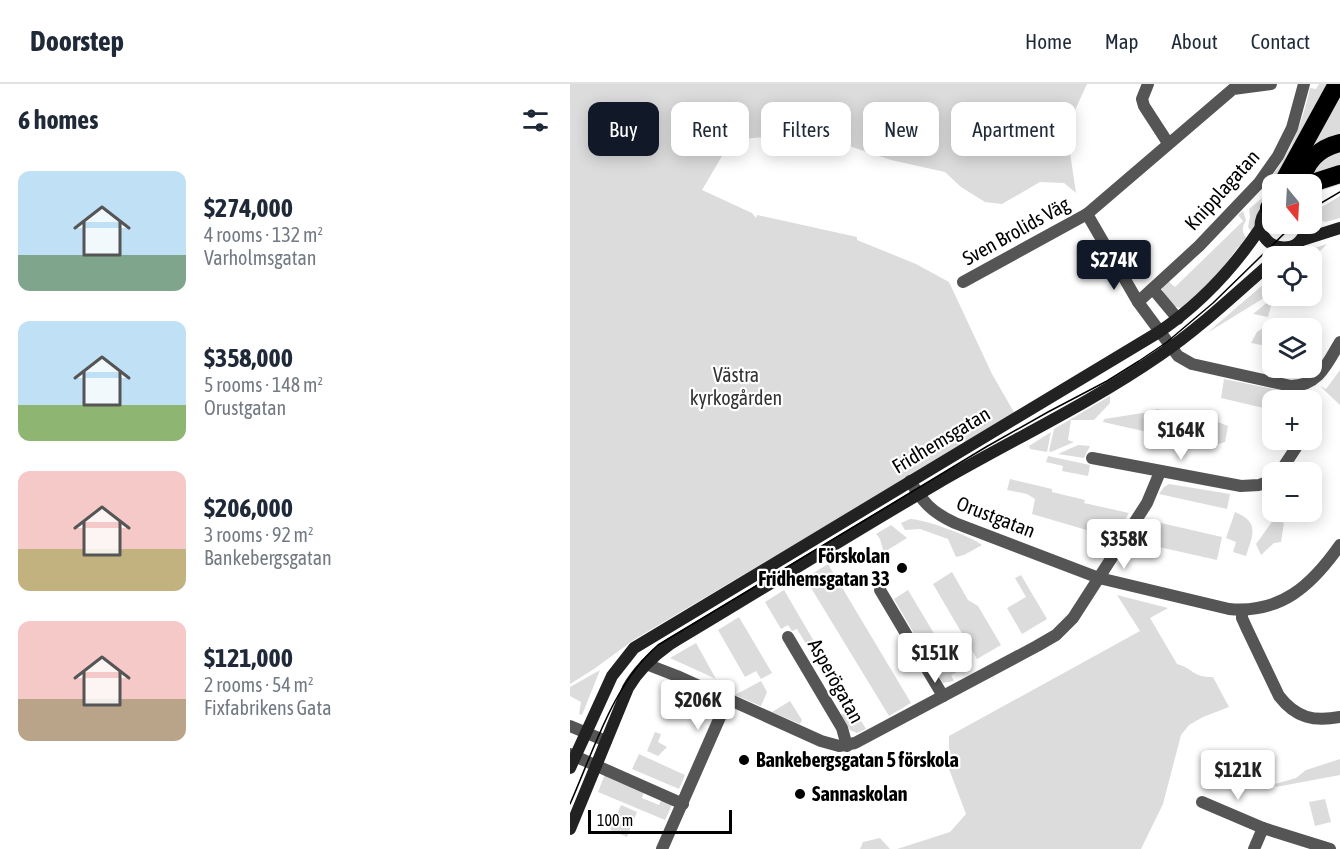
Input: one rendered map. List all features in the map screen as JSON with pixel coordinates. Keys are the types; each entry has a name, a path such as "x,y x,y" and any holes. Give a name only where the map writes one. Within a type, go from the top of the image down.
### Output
{"highway":[{"path":"1288,174 1337,84"},
{"path":"1304,174 1313,158 1321,150 1340,143"},
{"path":"1322,180 1340,174"}],"street":[{"path":"1148,84 1142,99 1144,106 1168,143"},
{"name":"Sven Brolids Väg","path":"963,282 1087,214 1233,89 1271,84"},
{"name":"Knipplagatan","path":"1138,302 1208,237 1259,183 1278,156 1292,128 1304,84"},
{"path":"1087,214 1138,302 1171,348 1188,363 1299,386 1321,374 1340,342"},
{"name":"Fridhemsgatan","path":"572,759 612,676 634,648 1159,332 1196,304 1225,274 1261,227 1262,221"},
{"path":"1322,227 1340,222"},
{"path":"1261,227 1265,238 1272,245 1281,248 1340,228"},
{"path":"1295,246 1305,234"},
{"name":"Fridhemsgatan","path":"570,829 634,678 646,664 670,644 919,494 1052,421 1171,348 1262,271"},
{"path":"1153,289 1178,319"},
{"path":"1092,458 1241,486 1262,484"},
{"path":"646,664 821,741 847,746 1056,635 1073,618 1147,502 1160,472"},
{"name":"Orustgatan","path":"910,481 928,507 938,515 1098,578 1202,603 1242,610 1262,607 1295,594 1330,560 1340,545"},
{"path":"880,590 943,696"},
{"path":"1242,610 1242,618 1275,689 1285,704 1295,713 1313,720 1340,717"},
{"name":"Asperögatan","path":"788,637 842,728 847,746"},
{"path":"662,849 728,699"},
{"path":"570,726 606,741"},
{"path":"572,759 597,765 683,804"},
{"path":"1202,802 1263,828 1330,849"},
{"path":"1254,849 1263,828"}],"green space":[{"name":"Västra kyrkogården","path":"570,84 1087,84 1076,108 1076,102 951,102 951,156 1071,156 1076,193 1064,183 1040,182 1002,204 985,202 961,187 945,172 879,156 939,156 939,102 863,102 863,151 851,147 851,102 761,102 761,137 749,138 749,102 671,102 671,156 722,156 702,190 752,213 756,218 757,215 857,237 857,240 916,264 949,282 992,374 1015,414 635,639 570,684"},
{"path":"1319,84 1327,84 1278,174 1274,174 1293,142 1310,88 1316,89"},
{"path":"1340,88 1340,135 1293,172"},
{"path":"1340,150 1340,171 1322,176 1314,174 1319,164"},
{"path":"1340,196 1340,218 1322,221 1322,207"},
{"path":"1262,198 1262,212 1255,222 1252,233 1248,227 1249,209"},
{"path":"1243,211 1246,220 1243,231 1248,240 1238,247 1217,276 1182,308 1174,306 1166,297 1161,286 1168,281 1175,287 1243,221 1238,215"},
{"path":"1262,286 1262,299 1207,333"},
{"path":"1263,306 1271,306 1268,317 1253,314"},
{"path":"1262,328 1262,345 1251,343 1257,332"},
{"path":"1340,370 1340,405 1320,386 1326,389"},
{"path":"1224,379 1278,390 1262,390 1262,408 1221,398"},
{"path":"1110,396 1110,403 1094,420 1071,420 1068,440 1074,442 1049,451 1054,429"},
{"path":"1157,409 1182,414 1180,429 1185,431 1183,440 1103,422 1104,419"},
{"path":"1215,421 1228,426 1225,442 1202,446 1207,422"},
{"path":"1051,432 1047,452 1030,449 1029,446"},
{"path":"1078,445 1090,446 1084,458 1058,454"},
{"path":"1048,456 1090,465 1088,476 1062,471 1063,466 1046,462"},
{"path":"1010,479 1052,489 1052,492 1085,500 1084,503 1129,513 1114,538 1032,514 1035,499 1027,494 1007,490"},
{"path":"1169,484 1230,494 1227,509 1159,494"},
{"path":"1235,512 1248,520 1251,525 1252,535 1246,556 1233,552 1236,542 1226,538"},
{"path":"910,519 947,529 982,545 956,557 948,539 920,529 905,530 901,523"},
{"path":"1148,520 1222,537 1217,560 1150,545 1144,539 1134,540"},
{"path":"1272,522 1284,523 1281,542 1274,543 1261,555 1256,544"},
{"path":"891,525 907,538 886,551 883,550 876,534"},
{"path":"828,564 911,703 889,716 805,578"},
{"path":"952,572 968,600 978,606 1001,645 977,659 933,584"},
{"path":"1021,575 1047,619 1022,634 1007,608 1026,597 1015,578"},
{"path":"784,590 815,643 808,647 797,629 792,631 788,625 781,629 765,602"},
{"path":"908,590 957,672 951,675 954,681 943,683 894,599"},
{"path":"1117,595 1168,608 1150,618 1177,664 1201,676 1213,677 1229,707 1189,725 1181,735 1163,804 1141,849 897,849 950,832 966,814 949,769 949,736 1140,631"},
{"path":"739,617 772,673 761,679 756,671 745,677 718,630"},
{"path":"696,643 716,679 670,658"},
{"path":"600,670 582,715 579,714 581,702 570,696 570,687"},
{"path":"761,681 767,692 761,706 735,695"},
{"path":"790,701 802,720 800,724 772,712"},
{"path":"853,707 866,729 857,733 850,730 841,715"},
{"path":"655,732 661,734 658,742 667,747 658,756 647,751"},
{"path":"639,754 685,775 679,789 632,769"},
{"path":"1340,759 1340,775 1276,787 1275,784 1296,778 1306,770"},
{"path":"605,774 645,789 642,798 659,805 662,798 673,803 665,820 598,792"},
{"path":"1325,799 1331,822 1315,826 1309,802"},
{"path":"621,805 637,812 627,837 610,830"},
{"path":"880,838 890,849 860,849 863,842"}],"tram line":[{"path":"1322,203 1340,192"},
{"path":"570,804 617,698 642,661 658,645 986,447 1139,361 1167,342 1213,303 1284,234"}],"place":[{"name":"Förskolan Fridhemsgatan 33","path":"902,568"},
{"name":"Bankebergsgatan 5 förskola","path":"744,760"},
{"name":"Sannaskolan","path":"800,794"}]}
